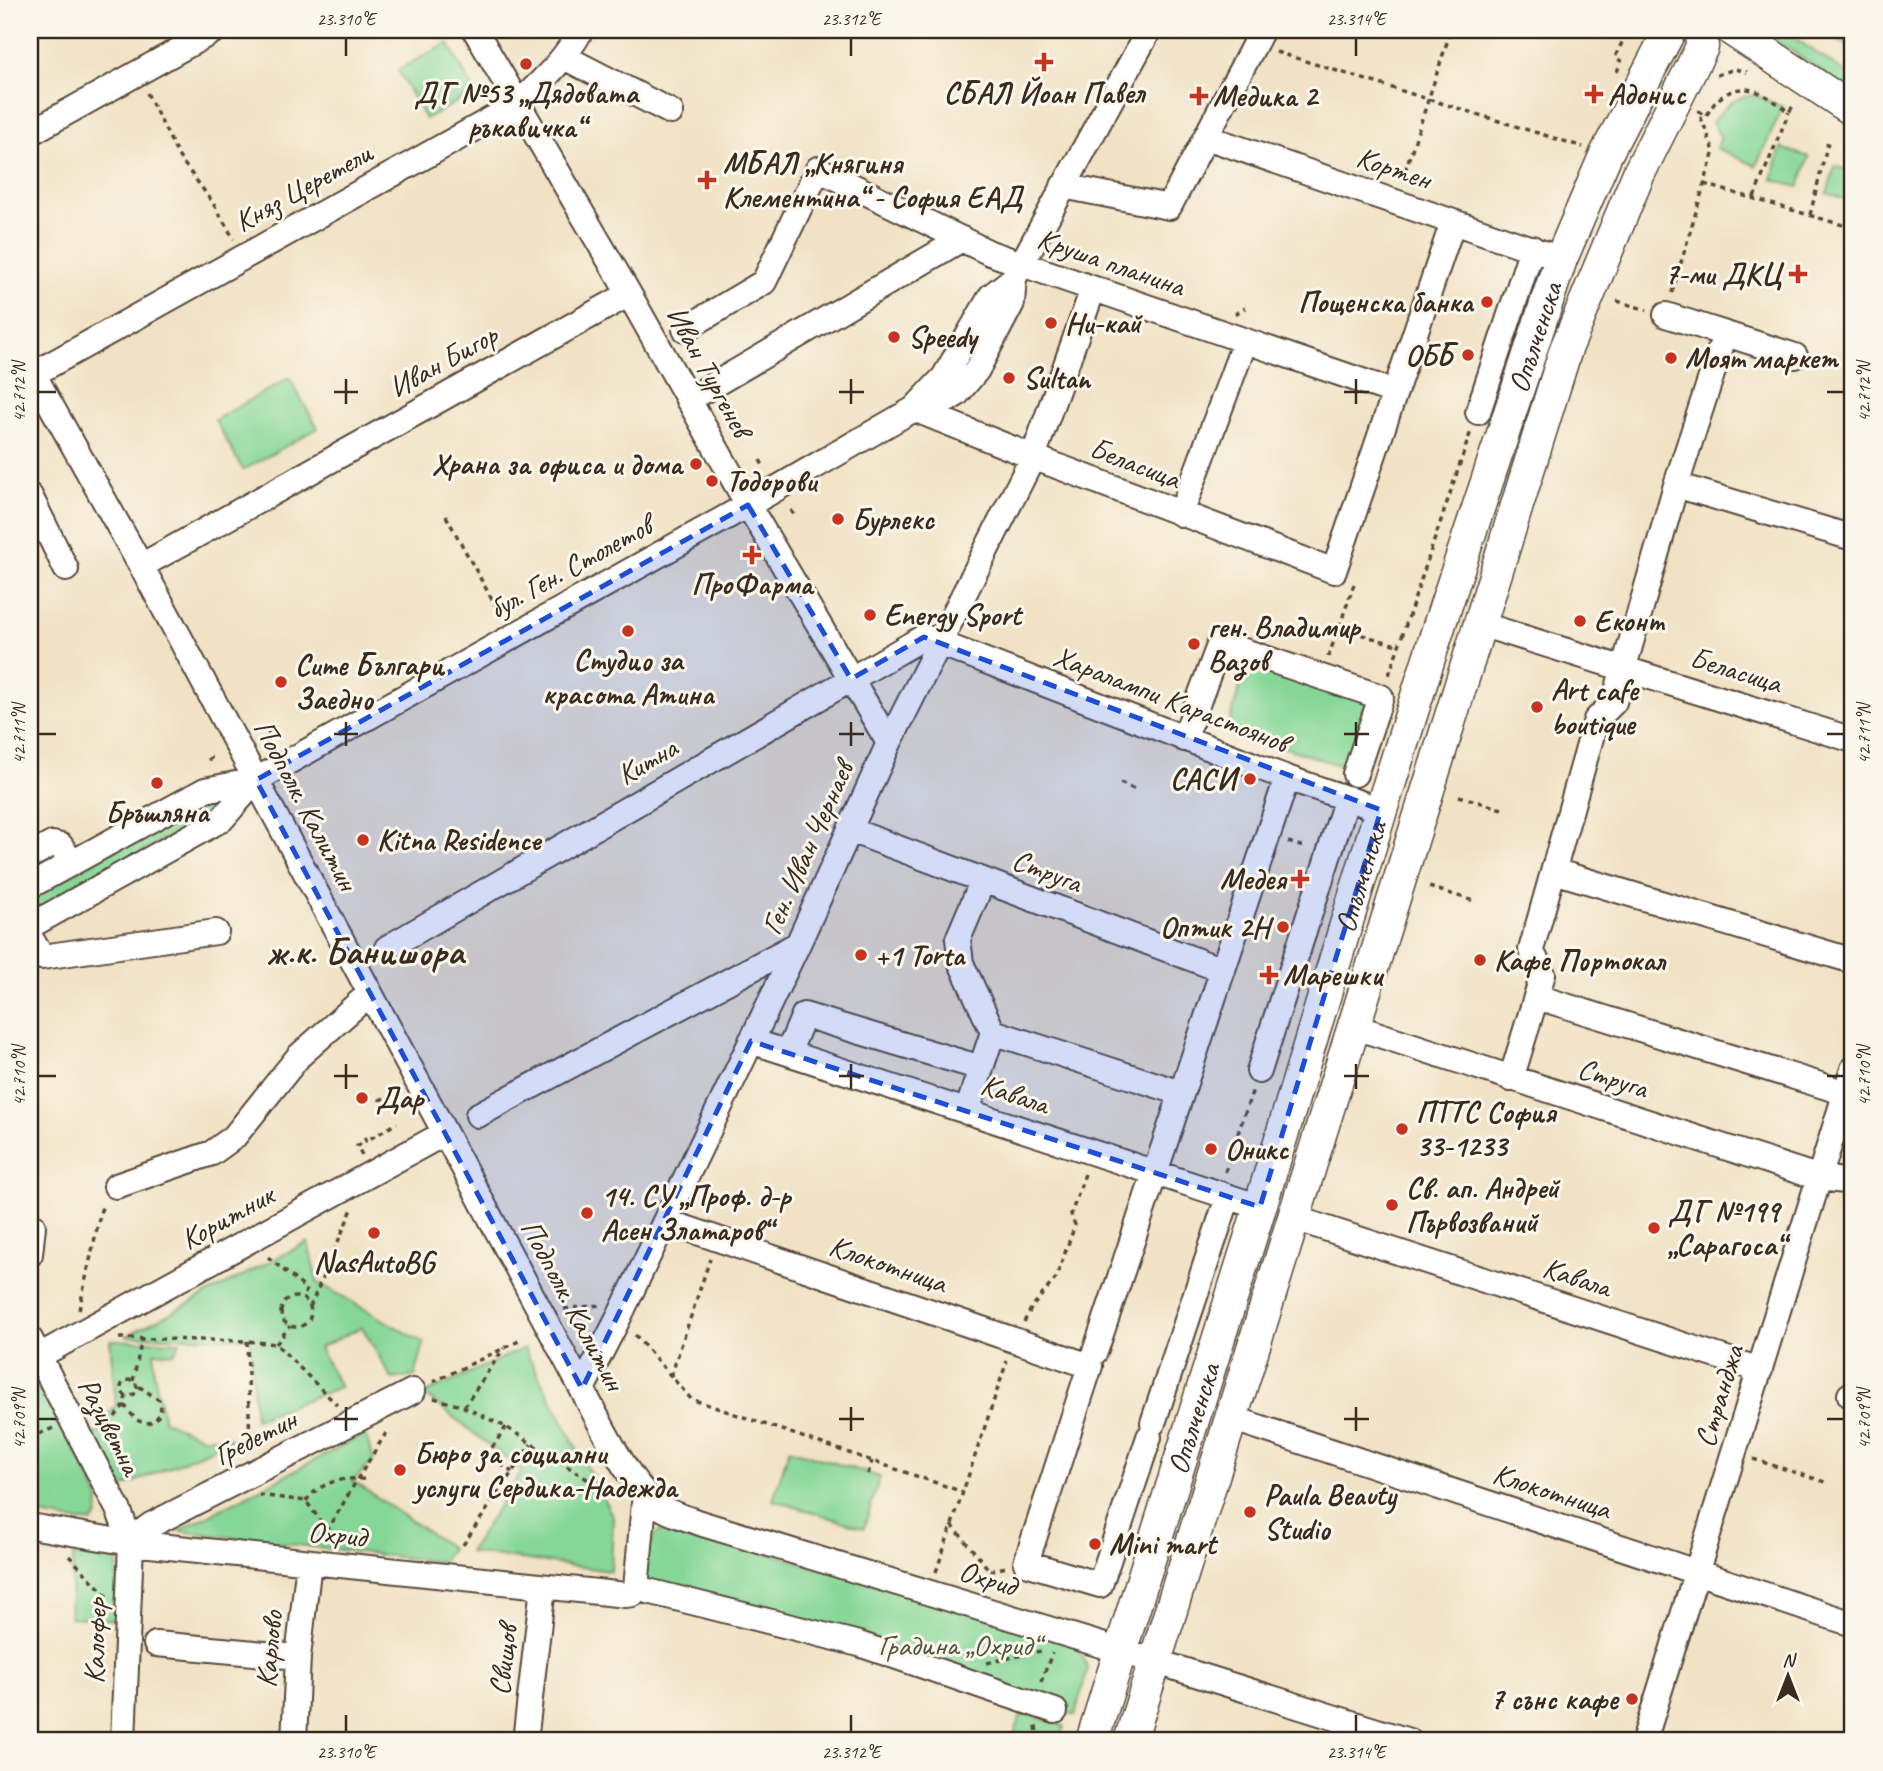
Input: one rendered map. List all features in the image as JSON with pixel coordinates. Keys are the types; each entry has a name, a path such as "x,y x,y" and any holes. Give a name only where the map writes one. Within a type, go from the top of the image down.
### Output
{"main road":[{"name":"Опълченска","path":"1092,1741 1441,620 1547,254 1606,154 1670,30"},
{"name":"Опълченска","path":"1130,1741 1566,349 1639,173 1702,47 1701,30"},
{"path":"1732,30 1853,110"}],"street":[{"path":"30,133 215,30"},
{"name":"Иван Тургенев","path":"475,30 748,505 889,743"},
{"name":"Княз Церетели","path":"31,373 517,105 554,70 581,30"},
{"name":"бул. Ген. Столетов","path":"30,886 205,790 256,780 914,409 939,405 957,394 977,370 1012,303 1018,271 1149,30"},
{"path":"1063,187 1169,207 1258,37"},
{"path":"564,57 671,112"},
{"name":"Кортен","path":"1206,138 1547,254"},
{"name":"Круша планина","path":"685,329 764,282 818,169 990,253 1018,271 1093,289 1394,392"},
{"path":"1334,571 1453,222"},
{"path":"688,400 962,239"},
{"path":"1478,412 1547,254"},
{"name":"Ген. Иван Чернаев","path":"582,1390 613,1310 665,1221 798,944 889,743 1032,457 1093,289"},
{"name":"Иван Бигор","path":"141,566 629,294"},
{"path":"1666,315 1795,356"},
{"path":"1511,1079 1543,974 1531,950 1597,720 1614,702 1676,485 1725,334"},
{"path":"1181,514 1245,341"},
{"name":"Подполк. Калитин","path":"31,373 141,566 582,1390 638,1483"},
{"name":"Беласица","path":"914,409 1032,457 1334,571"},
{"path":"1676,485 1853,538"},
{"path":"30,496 66,569"},
{"name":"Беласица","path":"1480,624 1853,740"},
{"name":"Китна","path":"387,948 925,637 940,643"},
{"name":"Харалампи Карастоянов","path":"940,643 1184,739 1381,810"},
{"path":"1184,739 1220,643 1381,697 1355,774"},
{"path":"1222,1195 1151,1430 1100,1585 1026,1563 1287,778"},
{"name":"бул. Ген. Столетов","path":"30,926 222,819 256,780"},
{"path":"1259,1071 1348,798"},
{"name":"Струга","path":"850,830 1223,970"},
{"path":"30,856 52,844 61,846 72,863"},
{"path":"1554,871 1853,961"},
{"path":"967,1112 993,1032 961,963 958,939 983,880"},
{"path":"30,937 42,957 216,932"},
{"path":"478,1115 798,944"},
{"path":"116,1186 212,1153 234,1137 299,1056 370,993"},
{"path":"1537,997 1846,1093"},
{"path":"788,1053 804,1015 981,1068"},
{"name":"Струга","path":"1354,1027 1820,1178 1853,1182"},
{"path":"993,1032 1181,1093"},
{"name":"Кавала","path":"751,1041 1260,1207"},
{"name":"Странджа","path":"1644,1741 1853,1069"},
{"name":"Коритник","path":"34,1347 72,1337 249,1240 365,1170 445,1133"},
{"name":"Кавала","path":"1294,1217 1760,1370"},
{"name":"Клокотница","path":"665,1221 1013,1340 1092,1359"},
{"path":"30,1254 33,1226"},
{"name":"Разцветна","path":"34,1347 119,1511 131,1543"},
{"name":"Гредетин","path":"131,1543 151,1525 253,1485 354,1422 413,1391"},
{"name":"Клокотница","path":"1231,1418 1853,1624"},
{"path":"636,1588 638,1483"},
{"name":"Охрид","path":"638,1483 660,1507 703,1524 1409,1741"},
{"name":"Охрид","path":"30,1526 131,1543 543,1587 626,1595 633,1594 636,1588 859,1644 1044,1707"},
{"name":"Калофер","path":"123,1741 131,1543"},
{"name":"Карлово","path":"294,1741 298,1657 309,1562"},
{"name":"Свищов","path":"526,1741 543,1587"},
{"path":"156,1644 298,1657"}],"path":[{"path":"1394,202 1451,30"},
{"path":"1622,61 1615,57 1628,30"},
{"path":"1258,37 1429,100 1586,148"},
{"path":"1713,78 1735,69 1755,75"},
{"path":"136,73 179,157 211,200 243,256"},
{"path":"1689,106 1706,116 1720,98 1737,89 1755,89 1789,112"},
{"path":"1753,198 1794,104"},
{"path":"1617,301 1666,315 1714,150 1699,111"},
{"path":"1810,215 1828,142"},
{"path":"1704,184 1853,228"},
{"path":"1394,661 1478,412"},
{"path":"760,460 764,467"},
{"path":"791,510 795,516"},
{"path":"446,516 495,605"},
{"path":"1333,644 1356,578 1334,571"},
{"path":"1339,628 1399,646"},
{"path":"266,729 270,735"},
{"path":"208,760 214,756"},
{"path":"1120,783 1134,789"},
{"path":"1459,796 1502,809"},
{"path":"1268,835 1329,856"},
{"path":"1429,887 1474,901"},
{"path":"1222,1195 1259,1071"},
{"path":"384,1098 380,1100 386,1110"},
{"path":"310,1307 304,1300 291,1299 282,1309 283,1319 295,1327 304,1325 310,1317 310,1307 365,1170 356,1146 397,1123"},
{"path":"929,1593 1013,1340 1032,1307 1056,1279 1074,1225 1072,1214 1092,1153"},
{"path":"72,1337 101,1210 116,1186"},
{"path":"671,1376 716,1239"},
{"path":"249,1240 306,1289 304,1300"},
{"path":"564,1309 613,1310 691,1399 963,1492"},
{"path":"276,1343 290,1325"},
{"path":"116,1338 276,1343 354,1422"},
{"path":"126,1395 134,1394 137,1390 135,1383 142,1339"},
{"path":"247,1341 253,1485 306,1502 327,1531"},
{"path":"413,1391 519,1341"},
{"path":"464,1407 504,1348"},
{"path":"124,1405 132,1417 141,1423 152,1422 160,1415 159,1400 128,1380 122,1384 122,1391 126,1395"},
{"path":"413,1391 464,1407 506,1427 604,1490 638,1483"},
{"path":"89,1452 124,1405 126,1395"},
{"path":"309,1562 392,1424"},
{"path":"506,1427 487,1455 512,1472"},
{"path":"463,1545 531,1444"},
{"path":"1735,1454 1825,1482"},
{"path":"868,1474 872,1461"},
{"path":"306,1502 313,1492 335,1481 358,1478 369,1480"},
{"path":"952,1525 990,1571 1026,1563"},
{"path":"70,1556 128,1618"},
{"path":"950,1676 991,1662 1054,1648 1044,1707"}],"highlighted area":[{"path":"748,505 851,679 924,637 1381,810 1260,1207 751,1041 582,1389 256,780"}],"green space":[{"path":"1761,30 1783,30 1853,78 1853,93"},
{"path":"1822,30 1853,30 1853,50"},
{"path":"448,43 475,92 425,119 398,70"},
{"path":"1755,95 1783,107 1756,166 1716,148 1721,138 1712,122 1730,103"},
{"path":"1781,148 1809,157 1799,187 1772,179"},
{"path":"1835,166 1853,172 1853,212 1848,211 1851,201 1827,193"},
{"path":"289,378 318,428 243,470 215,420"},
{"path":"1248,661 1370,700 1348,768 1227,729"},
{"path":"207,798 215,798 218,808 30,915 30,898"},
{"path":"308,1242 317,1282 424,1343 415,1376 392,1379 362,1327 319,1348 340,1387 255,1419 250,1338 126,1336"},
{"path":"110,1340 180,1342 174,1353 154,1352 154,1374 164,1421 202,1437 228,1437 232,1440 121,1488 93,1437 116,1404"},
{"path":"524,1348 613,1517 611,1571 469,1552 522,1471 424,1394"},
{"path":"30,1349 99,1499 98,1515 93,1522 30,1513"},
{"path":"365,1434 374,1460 353,1481 451,1548 442,1562 179,1531"},
{"path":"789,1449 880,1477 864,1528 773,1500"},
{"name":"Градина „Охрид“","path":"676,1525 1076,1644 1088,1668 1075,1715 639,1587 646,1551 656,1533"},
{"path":"73,1556 117,1558 116,1620 70,1617"},
{"path":"1022,1712 1064,1726 1059,1741 1012,1741"}],"place":[{"name":"СБАЛ Йоан Павел","path":"1044,62"},
{"name":"ДГ №53 „Дядовата ръкавичка“","path":"526,64"},
{"name":"Адонис","path":"1594,94"},
{"name":"Медика 2","path":"1199,96"},
{"name":"МБАЛ „Княгиня Клементина“ - София ЕАД","path":"707,180"},
{"name":"7-ми ДКЦ","path":"1798,274"},
{"name":"Пощенска банка","path":"1487,302"},
{"name":"Ни-кай","path":"1051,323"},
{"name":"Speedy","path":"894,337"},
{"name":"ОББ","path":"1468,355"},
{"name":"Моят маркет","path":"1671,358"},
{"name":"Sultan","path":"1009,378"},
{"name":"Храна за офиса и дома","path":"696,464"},
{"name":"Тодорови","path":"712,481"},
{"name":"Бурлекс","path":"838,519"},
{"name":"ПроФарма","path":"752,555"},
{"name":"Energy Sport","path":"870,615"},
{"name":"Еконт","path":"1580,621"},
{"name":"Студио за красота Атина","path":"628,631"},
{"name":"ген. Владимир Вазов","path":"1194,644"},
{"name":"Сите Българи Заедно","path":"281,682"},
{"name":"Art cafe boutique","path":"1537,707"},
{"name":"САСИ","path":"1250,779"},
{"name":"Бръшляна","path":"157,783"},
{"name":"Kitna Residence","path":"363,840"},
{"name":"Медея","path":"1300,879"},
{"name":"Оптик 2Н","path":"1283,927"},
{"name":"+1 Torta","path":"861,955"},
{"name":"Кафе Портокал","path":"1480,960"},
{"name":"Марешки","path":"1269,975"},
{"name":"Дар","path":"362,1098"},
{"name":"ПТТС София 33-1233","path":"1402,1129"},
{"name":"Оникс","path":"1211,1149"},
{"name":"Св. ап. Андрей Първозваний","path":"1392,1205"},
{"name":"14. СУ „Проф. д-р Асен Златаров“","path":"587,1213"},
{"name":"ДГ №199 „Сарагоса“","path":"1654,1228"},
{"name":"NasAutoBG","path":"374,1233"},
{"name":"Бюро за социални услуги Сердика-Надежда","path":"400,1470"},
{"name":"Paula Beauty Studio","path":"1250,1512"},
{"name":"Mini mart","path":"1095,1544"},
{"name":"7 сънс кафе","path":"1632,1699"}],"district":[{"name":"ж.к. Банишора","path":"365,951"}]}
